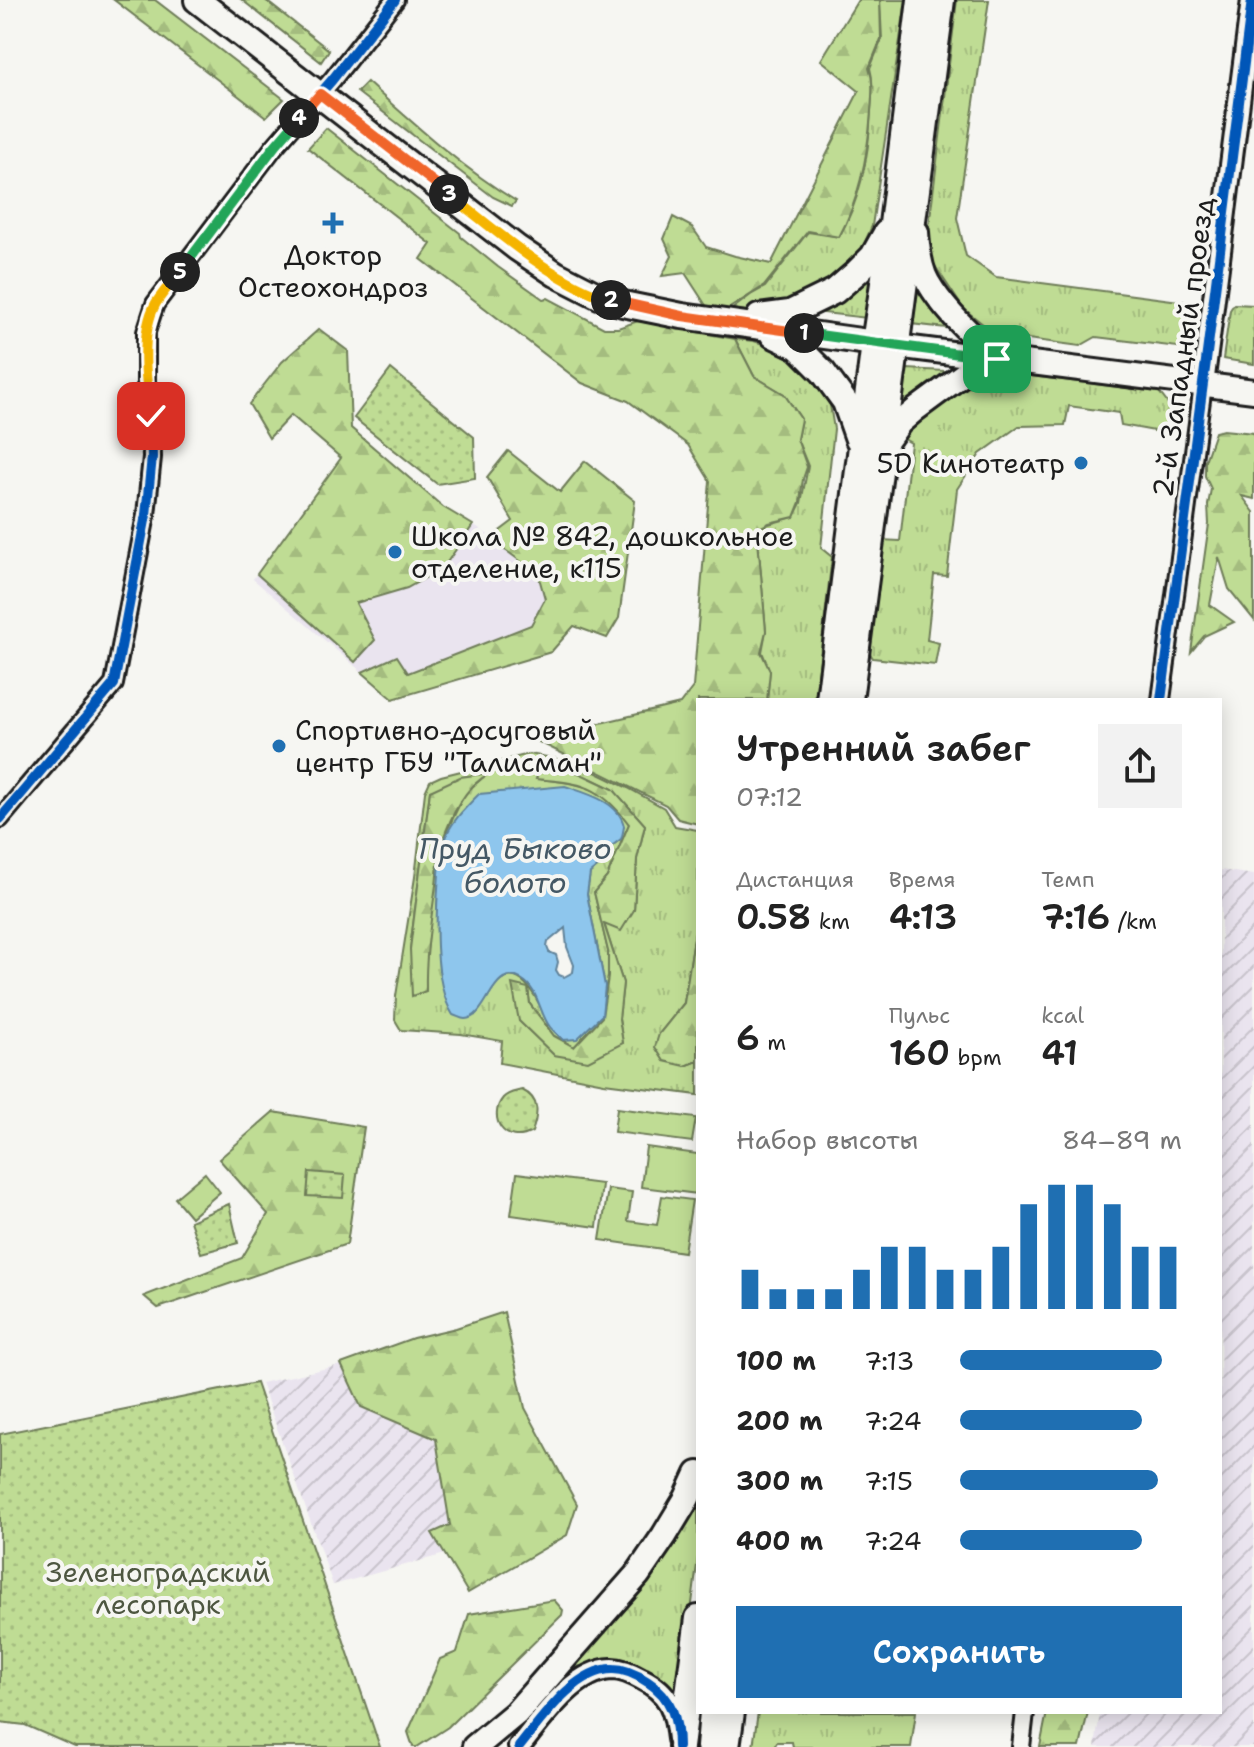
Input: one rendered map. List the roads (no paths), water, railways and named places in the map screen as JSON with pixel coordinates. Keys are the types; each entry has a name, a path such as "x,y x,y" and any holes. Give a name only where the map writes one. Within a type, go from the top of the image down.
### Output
{"main road":[{"path":"197,0 517,248 556,274 599,296 682,316 1254,391"},
{"path":"885,345 892,224 920,0"},
{"path":"829,698 872,446 885,345 919,165 942,0"},
{"path":"919,165 917,235 927,281 950,312 997,359"},
{"path":"729,321 790,313 835,291 873,256 892,224"},
{"path":"729,321 770,333 798,347 823,372 872,446 850,698"},
{"path":"872,446 976,365 997,359"},
{"path":"475,1747 516,1713 638,1574 664,1536 696,1478"},
{"path":"680,1747 696,1632"},
{"path":"709,1747 712,1714"},
{"path":"727,1747 732,1714"}],"street":[{"path":"0,819 114,684 147,506 152,457 146,332 155,304 274,147 395,0"},
{"name":"2-й Западный проезд","path":"1161,698 1252,0"},
{"path":"519,1747 571,1687 590,1675 615,1669 645,1680 670,1701 676,1717 680,1747"},
{"path":"1021,1747 1025,1714"}],"water":[{"name":"Пруд Быково болото","path":"565,786 600,799 621,817 624,826 621,838 609,848 606,860 590,873 587,894 605,986 602,1015 577,1039 563,1040 556,1034 546,1021 532,989 521,979 511,976 496,984 473,1016 465,1019 453,1015 446,1001 437,947 441,851 454,823 479,794","holes":["565,928 567,947 574,965 573,972 564,977 556,970 556,955 549,952 547,947 548,942"]}],"place":[{"name":"Доктор Остеохондроз","path":"333,223"},
{"name":"5D Кинотеатр","path":"1081,463"},
{"name":"Школа № 842, дошкольное отделение, к115","path":"395,552"},
{"name":"Спортивно-досуговый центр ГБУ \"Талисман\"","path":"279,746"}],"park label":[{"name":"Зеленоградский лесопарк","path":"158,1588"}]}
